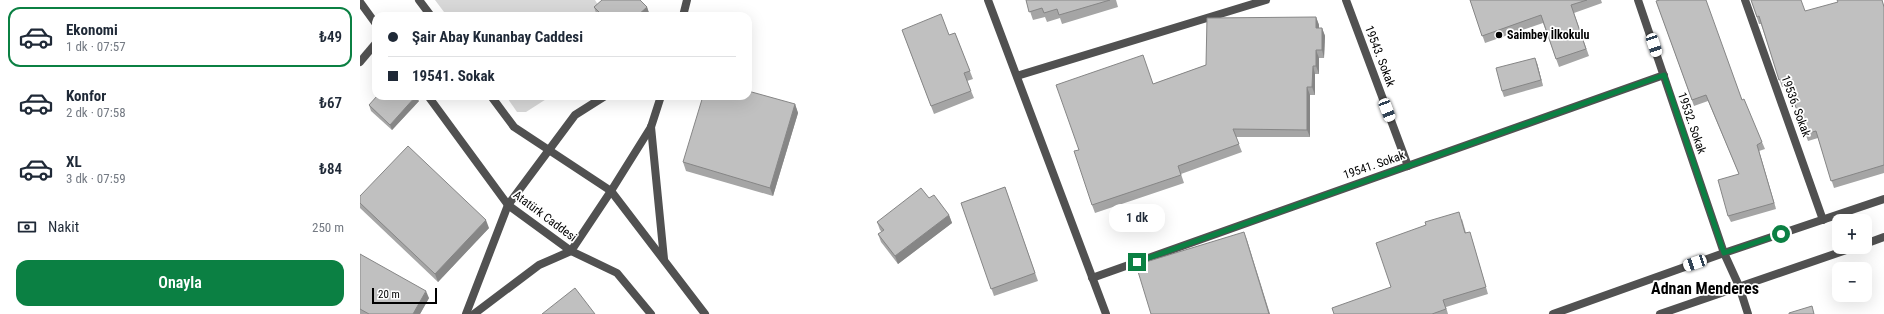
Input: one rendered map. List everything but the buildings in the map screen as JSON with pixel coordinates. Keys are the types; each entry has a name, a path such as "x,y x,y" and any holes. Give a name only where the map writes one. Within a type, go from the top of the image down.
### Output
{"street":[{"path":"419,0 428,12"},
{"path":"684,12 686,0"},
{"path":"988,0 1106,314"},
{"path":"1017,76 1266,0"},
{"name":"19543. Sokak","path":"1346,0 1408,166"},
{"name":"19532. Sokak","path":"1638,0 1724,253 1739,286 1748,314"},
{"name":"19536. Sokak","path":"1745,0 1823,220"},
{"path":"360,2 372,18"},
{"path":"360,62 372,48"},
{"name":"19541. Sokak","path":"1092,278 1664,75"},
{"name":"Atatürk Caddesi","path":"431,100 508,205 571,251 617,273 651,314"},
{"path":"494,100 514,127 611,191 705,314"},
{"path":"466,314 508,205 575,116 599,100"},
{"path":"474,314 539,265 571,251 651,127 660,100"},
{"path":"651,127 664,260"},
{"path":"1553,314 1724,253 1884,199"},
{"path":"1872,241 1884,237"},
{"path":"1660,314 1834,254"}],"shaded area":[{"path":"435,0 595,0 602,12 444,12"},
{"path":"509,100 545,100 526,112 517,112"}],"place":[{"name":"Saimbey İlkokulu","path":"1499,35"}],"district":[{"name":"Adnan Menderes","path":"1705,288"}],"route":[{"path":"1137,262 1664,75 1724,253 1781,234"}]}
